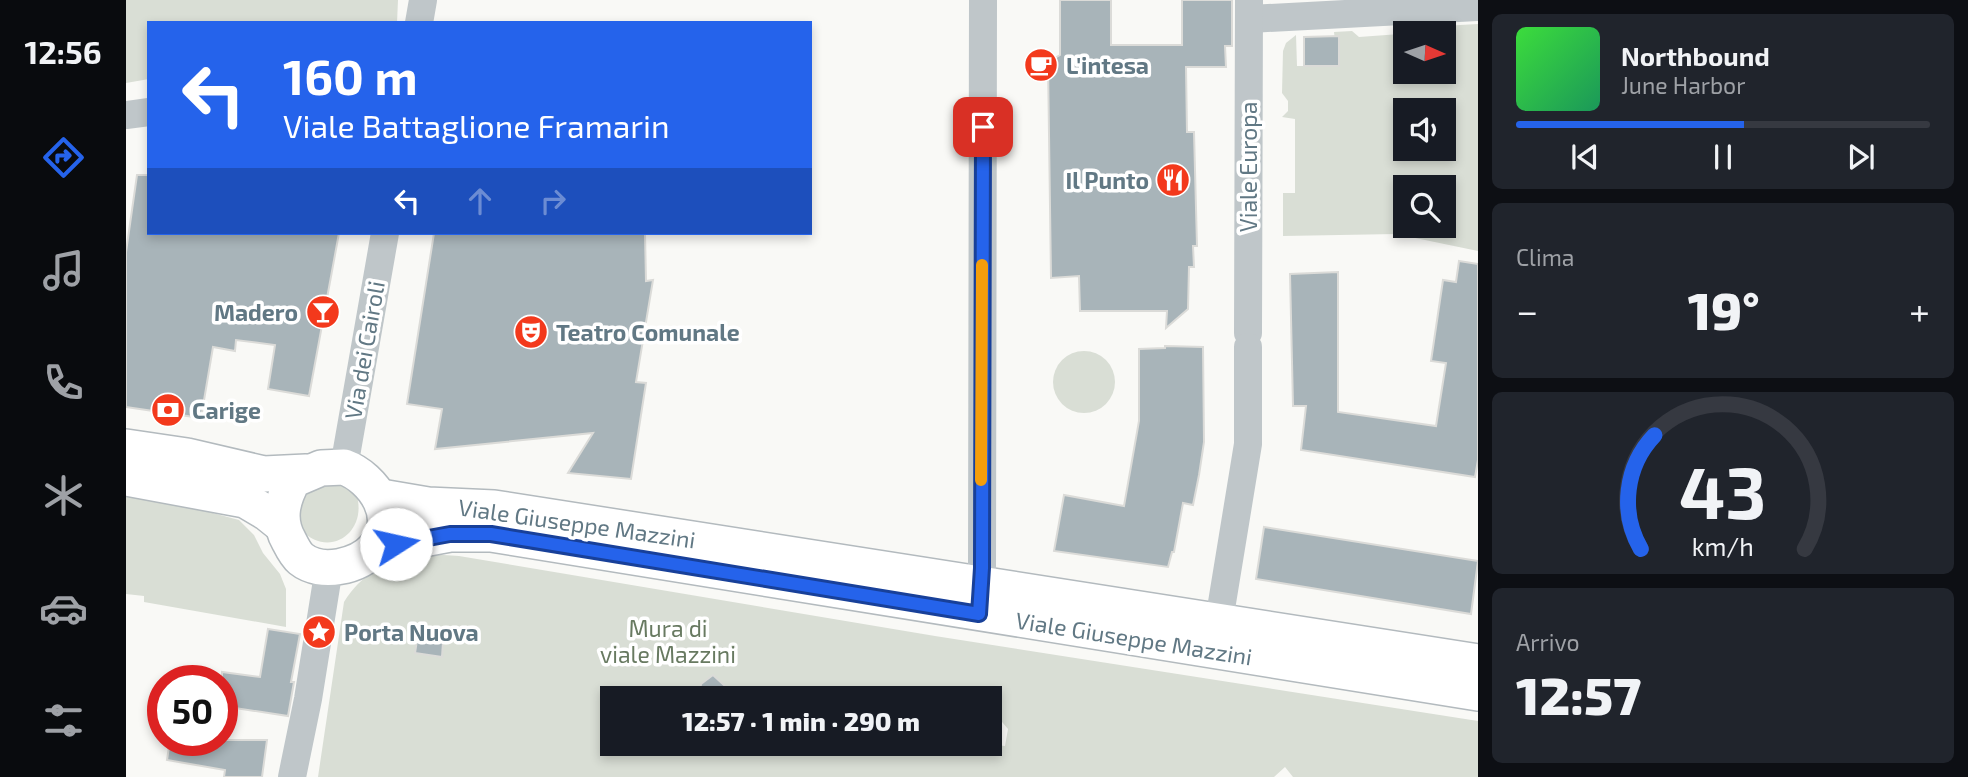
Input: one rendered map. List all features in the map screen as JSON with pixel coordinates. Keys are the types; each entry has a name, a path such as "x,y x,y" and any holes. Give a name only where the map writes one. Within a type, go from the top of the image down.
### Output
{"main road":[{"path":"126,447 187,456 264,474 344,467 358,472 381,497 384,524 375,548 360,559 337,567 312,566 299,557 282,526 268,513 245,500 126,478"},
{"path":"282,526 281,512 288,488 293,480 306,472"},
{"name":"Viale Giuseppe Mazzini","path":"381,497 428,505 508,510 1478,693"},
{"name":"Viale Giuseppe Mazzini","path":"375,548 450,534 491,534 980,598 1219,621 1478,662"}],"street":[{"path":"419,21 423,0"},
{"path":"980,598 983,0"},
{"path":"1250,9 1478,7"},
{"name":"Viale Europa","path":"1219,621 1248,444 1247,120 1250,9"},
{"path":"126,115 147,112"},
{"name":"Via dei Cairoli","path":"344,467 385,235"},
{"path":"292,777 308,699 329,568"}],"green space":[{"path":"126,0 398,0 397,21 147,21 147,79 126,83"},
{"path":"1478,24 1478,251 1415,238 1456,238 1456,175 1393,175 1393,234 1283,236 1283,193 1295,193 1295,119 1282,117 1288,111 1288,101 1282,93 1283,51 1286,43 1296,35 1297,66 1338,66 1334,32 1352,31 1359,37 1393,35 1393,84 1456,84 1456,25"},
{"path":"1084,351 1106,360 1115,382 1106,404 1084,413 1062,404 1053,382 1062,360"},
{"path":"331,476 356,493 359,507 352,529 344,537 324,542 312,539 301,530 296,495"},
{"path":"126,493 145,495 239,520 254,535 263,553 280,574 286,589 286,627 144,602 144,596 126,594"},
{"name":"Mura di viale Mazzini","path":"413,553 459,556 935,636 1478,721 1478,777 1293,777 1285,767 1274,777 318,777 344,602 358,584 382,567","holes":["432,628 443,642 442,656 415,653 417,640"]}],"building":[{"path":"1060,0 1111,0 1111,45 1182,45 1182,0 1232,0 1232,46 1225,46 1226,67 1186,67 1187,132 1194,132 1197,246 1193,246 1194,267 1189,267 1188,309 1166,328 1167,311 1080,311 1079,276 1051,278 1048,62 1060,55"},
{"path":"1339,36 1339,66 1304,66 1304,37"},
{"path":"137,175 147,175 147,235 339,235 309,396 268,389 275,345 236,340 235,351 213,347 201,418 126,407 126,252"},
{"name":"Teatro Comunale","path":"434,235 645,235 646,281 653,280 636,382 646,383 631,479 568,473 593,433 435,449 442,409 407,404"},
{"path":"1459,261 1478,264 1478,460 1475,477 1301,450 1306,406 1293,406 1290,274 1338,272 1338,412 1436,426 1446,363 1431,361 1443,280 1456,282"},
{"path":"1165,346 1203,347 1204,442 1199,475 1193,505 1183,503 1174,552 1168,567 1054,551 1064,495 1124,506 1139,421 1139,349"},
{"path":"1264,527 1478,561 1471,614 1256,579"},
{"path":"433,628 443,642 442,657 415,653 417,640"},
{"path":"268,629 300,634 288,716 238,708 238,674 260,677"},
{"path":"713,675 725,686 701,686"},
{"path":"238,740 267,740 262,777 224,777 225,770 167,760 168,756 238,756"}],"slow traffic":[{"path":"981,480 982,265"}],"place":[{"name":"L'intesa","path":"1041,65"},
{"name":"Il Punto","path":"1173,180"},
{"name":"Madero","path":"323,312"},
{"name":"Teatro Comunale","path":"531,332"},
{"name":"Carige","path":"168,410"},
{"name":"Porta Nuova","path":"319,632"}],"route":[{"path":"396,544 450,534 491,534 979,614 982,568 983,127"}]}
